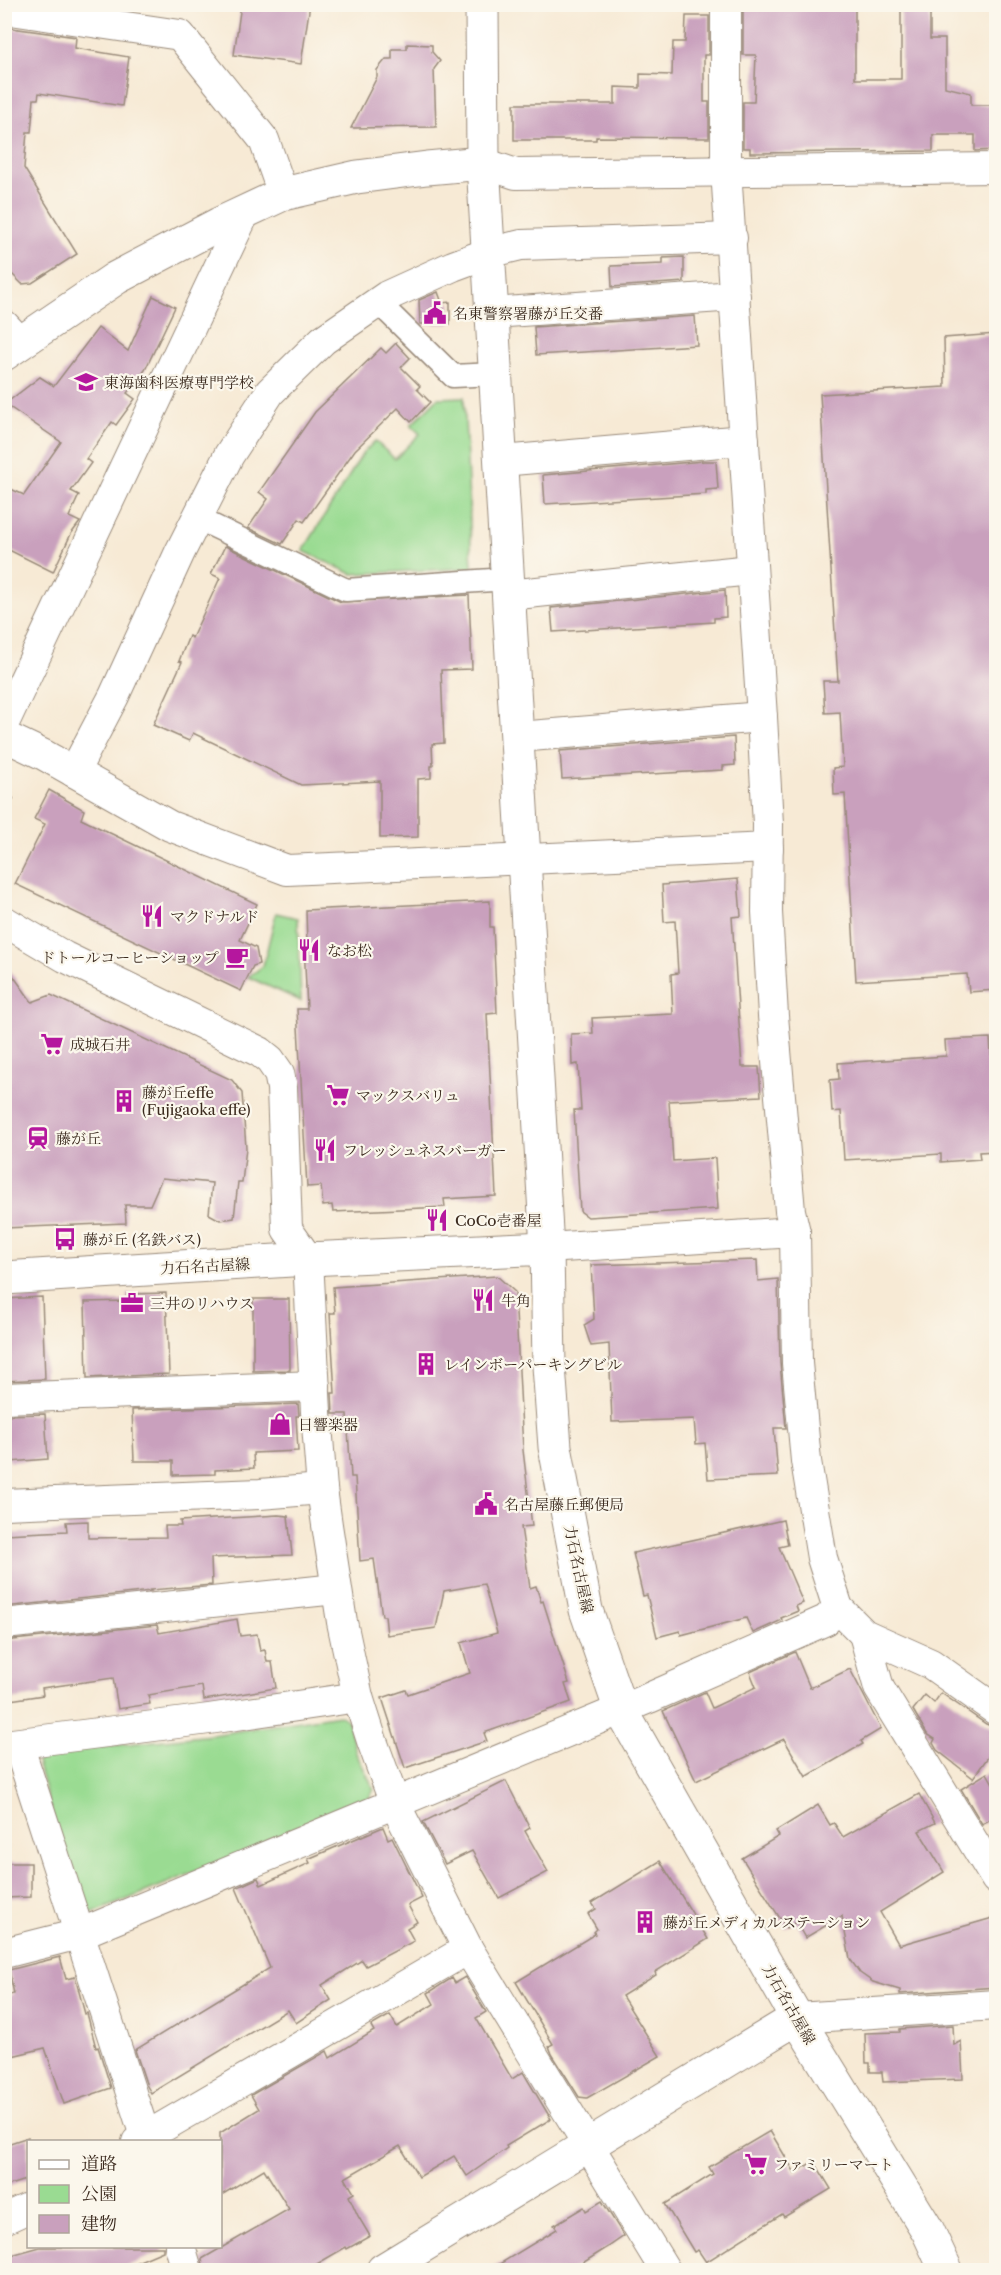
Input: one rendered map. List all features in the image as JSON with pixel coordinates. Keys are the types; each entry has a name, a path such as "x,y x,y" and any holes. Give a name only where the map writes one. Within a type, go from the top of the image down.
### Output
{"street":[{"path":"482,4 483,163 548,1248 795,1232"},
{"path":"726,4 726,170 762,717 768,848 767,912 773,1016 790,1211 795,1232 796,1363 806,1461 822,1558 838,1608 864,1634 931,1664 996,1710"},
{"path":"4,9 180,35 264,140 283,194"},
{"path":"10,340 116,278 219,224 283,194 357,177 483,163 516,174 996,168"},
{"path":"4,723 244,214"},
{"path":"75,771 114,696 229,455 270,393 323,340 387,296 488,253 521,245 732,238"},
{"path":"492,313 735,296"},
{"path":"378,302 453,376 495,375"},
{"path":"501,461 744,440"},
{"path":"197,518 346,590 508,587 751,570"},
{"path":"518,737 762,717"},
{"path":"4,736 75,771 170,826 287,870 524,861 768,848"},
{"path":"4,921 65,957 260,1052 270,1060 279,1073 282,1088 287,1228 308,1260 322,1489 336,1589 358,1697 395,1804 468,1949 665,2271"},
{"name":"力石名古屋線","path":"4,1278 548,1248 549,1366 555,1447 586,1610 620,1708 796,2018 928,2231 946,2271"},
{"path":"4,1398 315,1386"},
{"path":"4,1504 260,1494 322,1489"},
{"path":"4,1624 336,1589"},
{"path":"4,1953 79,1934 395,1804 620,1708 649,1698 826,1620 838,1608"},
{"path":"864,1634 879,1688 996,1879"},
{"path":"358,1697 209,1719 11,1744 79,1934 143,2140 468,1949"},
{"path":"383,2271 796,2018 996,2005"},
{"path":"4,2219 27,2208"},
{"path":"180,2248 187,2271"}],"green space":[{"path":"464,397 472,568 352,574 303,551 363,453 375,441 395,459 420,434 411,425 438,398"},
{"path":"276,913 298,918 301,1001 248,977 263,966"},
{"path":"339,1715 348,1721 356,1753 374,1789 366,1803 91,1914 79,1909 37,1762 43,1753 212,1735"}],"building":[{"path":"241,4 310,4 301,64 234,55"},
{"path":"743,4 848,4 848,7 855,7 855,79 901,79 901,4 930,4 930,39 945,39 945,87 971,93 971,105 996,105 996,150 975,151 975,135 933,135 933,151 750,153 750,148 743,148 743,102 754,102 756,55 743,55"},
{"path":"686,16 709,16 709,55 704,55 704,102 709,102 709,138 596,137 596,140 514,140 514,104 615,104 615,87 640,88 640,74 672,75 673,42 685,42"},
{"path":"4,27 76,37 75,48 129,57 122,106 39,93 38,99 34,99 31,132 27,132 24,168 77,254 32,283 22,284 4,266"},
{"path":"407,44 432,45 432,52 440,61 434,69 436,127 351,128 377,77 377,70 386,59 392,59 392,49 407,49"},
{"path":"684,257 684,282 612,287 611,266 663,264 663,258"},
{"name":"名東警察署藤が丘交番","path":"438,292 442,303 450,302 450,324 420,324 419,300"},
{"path":"153,296 175,307 145,370 127,393 135,399 116,425 112,422 86,459 91,463 71,491 79,495 69,517 80,522 71,534 53,572 5,548 4,486 24,495 61,442 5,404 40,377 54,386 98,328 128,351"},
{"path":"695,316 697,345 536,355 534,327"},
{"path":"996,334 996,990 969,992 967,974 856,981 845,794 834,795 833,768 843,767 840,712 825,713 823,681 838,681 820,394 945,387 944,338"},
{"path":"396,343 410,358 401,367 420,386 417,389 430,402 411,422 398,408 355,450 304,522 299,519 282,544 248,528 268,499 259,492 315,412 381,348 386,353"},
{"path":"716,461 718,489 706,490 706,494 545,504 543,475"},
{"path":"225,546 341,602 469,595 472,669 441,670 444,743 432,744 431,778 418,779 418,837 380,838 380,781 301,785 193,733 189,741 153,725 182,662 179,661 189,636 192,638 220,578 211,574"},
{"path":"725,590 726,617 714,618 714,622 553,632 551,608"},
{"path":"734,737 735,765 723,766 723,770 562,779 560,751"},
{"path":"49,790 84,810 81,819 257,904 240,940 256,948 259,964 253,966 241,991 15,884 45,824 34,819"},
{"path":"738,879 741,916 732,917 742,1067 759,1067 761,1096 669,1101 673,1161 715,1158 718,1209 588,1217 580,1211 574,1110 581,1110 578,1064 572,1065 571,1034 593,1033 592,1018 673,1014 671,974 678,973 675,921 664,922 662,885"},
{"path":"490,901 497,1013 487,1014 496,1196 444,1199 445,1207 333,1212 332,1205 323,1206 321,1186 307,1187 297,1009 307,1009 304,943 307,943 306,910"},
{"name":"藤が丘effe (Fujigaoka effe)","path":"4,963 32,1002 51,995 232,1080 242,1093 246,1148 242,1182 238,1182 234,1218 220,1220 209,1214 212,1183 162,1178 150,1205 125,1205 126,1223 4,1228"},
{"path":"990,1038 991,1054 996,1053 996,1151 979,1152 980,1159 941,1162 941,1154 844,1160 841,1111 832,1112 830,1080 839,1079 838,1063 946,1056 945,1040"},
{"path":"757,1260 758,1281 778,1279 780,1363 786,1428 774,1428 778,1476 708,1479 705,1443 696,1444 694,1419 612,1422 609,1344 591,1346 584,1325 594,1319 591,1265"},
{"path":"497,1276 515,1292 523,1450 532,1526 521,1527 530,1588 536,1586 541,1602 543,1601 569,1683 565,1684 571,1702 484,1733 487,1741 405,1768 382,1698 406,1690 408,1694 470,1673 461,1643 497,1633 484,1584 444,1591 436,1628 387,1635 374,1559 360,1561 355,1477 351,1477 347,1414 333,1414 332,1393 335,1393 330,1313 335,1313 333,1287"},
{"path":"166,1293 169,1374 87,1378 85,1302 127,1301 127,1294"},
{"path":"42,1297 45,1379 4,1381 4,1367 7,1367 4,1299"},
{"path":"253,1299 289,1299 290,1370 253,1371"},
{"path":"298,1404 299,1416 296,1416 298,1451 253,1453 254,1468 215,1470 215,1474 173,1475 173,1461 134,1461 132,1410"},
{"path":"45,1414 48,1459 10,1462 9,1459 4,1459 4,1415"},
{"path":"288,1516 292,1555 211,1558 212,1585 4,1607 4,1534 67,1531 66,1522 88,1521 88,1538 166,1537 165,1526 181,1526 180,1521"},
{"path":"783,1520 788,1545 779,1547 803,1603 796,1606 798,1611 753,1633 746,1618 681,1635 680,1631 657,1637 647,1595 643,1596 633,1553"},
{"path":"237,1619 240,1636 257,1634 260,1651 265,1650 267,1662 272,1662 276,1688 204,1700 202,1686 148,1695 150,1704 118,1709 113,1678 42,1688 43,1695 4,1701 4,1641 157,1625 159,1633"},
{"path":"795,1652 810,1688 850,1669 881,1729 861,1741 863,1744 806,1777 784,1739 696,1781 663,1711 705,1692 712,1708 756,1687 750,1672"},
{"path":"941,1693 986,1724 996,1728 996,1746 973,1778 937,1750 933,1743 935,1739 927,1734 913,1710 925,1695 934,1703"},
{"path":"987,1773 996,1789 996,1816 982,1824 961,1789"},
{"path":"506,1781 530,1828 525,1831 548,1872 499,1898 472,1851 445,1864 423,1822"},
{"path":"919,1794 935,1823 919,1831 944,1872 880,1912 899,1945 996,1917 996,1987 900,1994 900,1990 873,1982 860,1973 850,1959 842,1916 805,1938 796,1922 786,1928 742,1858 779,1836 776,1831 818,1805 830,1825 834,1823 843,1837"},
{"path":"383,1827 388,1839 392,1837 422,1898 408,1905 417,1922 407,1928 414,1941 366,1966 362,1960 322,1985 331,2000 296,2023 288,2010 151,2093 135,2050 270,1968 236,1888 258,1878 261,1885 310,1863 308,1859"},
{"path":"660,1861 708,1939 622,1996 660,2056 587,2098 579,2097 552,2054 549,2046 553,2044 516,1982 595,1934 597,1929 588,1914 596,1909 592,1903"},
{"path":"4,1863 31,1863 31,1897 4,1898"},
{"path":"60,1957 66,1979 75,1977 96,2048 98,2047 111,2088 64,2104 45,2048 4,2058 4,1996 14,1994 9,1970"},
{"path":"465,1977 486,2012 476,2018 512,2079 523,2072 551,2119 506,2146 507,2148 467,2176 454,2156 419,2177 400,2146 345,2178 354,2193 349,2196 370,2236 305,2271 204,2271 202,2259 289,2209 264,2169 222,2195 220,2133 259,2109 251,2095 327,2051 330,2058 374,2031 371,2026 390,2015 397,2027 434,2004 428,1993 452,1978 455,1983"},
{"path":"953,2025 954,2045 961,2041 963,2079 883,2082 882,2072 870,2072 870,2063 866,2063 865,2033 900,2032 900,2029"},
{"path":"770,2131 795,2173 814,2161 831,2189 784,2217 782,2214 706,2262 698,2250 694,2252 665,2204 713,2174 709,2167"},
{"path":"28,2137 27,2179 4,2187 4,2145"},
{"path":"602,2201 624,2236 570,2271 488,2271 557,2229 554,2225 584,2207 586,2211"},
{"path":"36,2248 163,2248 163,2251 116,2271 4,2271 4,2257"}],"railway":[{"path":"4,813 12,797"}],"place":[{"name":"名東警察署藤が丘交番","path":"435,313"},
{"name":"東海歯科医療専門学校","path":"86,382"},
{"name":"マクドナルド","path":"152,916"},
{"name":"なお松","path":"309,950"},
{"name":"ドトールコーヒーショップ","path":"237,957"},
{"name":"成城石井","path":"52,1044"},
{"name":"マックスバリュ","path":"338,1095"},
{"name":"藤が丘effe (Fujigaoka effe)","path":"124,1101"},
{"name":"藤が丘","path":"38,1138"},
{"name":"フレッシュネスバーガー","path":"325,1150"},
{"name":"CoCo壱番屋","path":"437,1220"},
{"name":"藤が丘 (名鉄バス)","path":"65,1239"},
{"name":"牛角","path":"483,1300"},
{"name":"三井のリハウス","path":"132,1303"},
{"name":"レインボーパーキングビル","path":"426,1364"},
{"name":"日響楽器","path":"280,1424"},
{"name":"名古屋藤丘郵便局","path":"486,1504"},
{"name":"藤が丘メディカルステーション","path":"645,1922"},
{"name":"ファミリーマート","path":"756,2164"}]}
